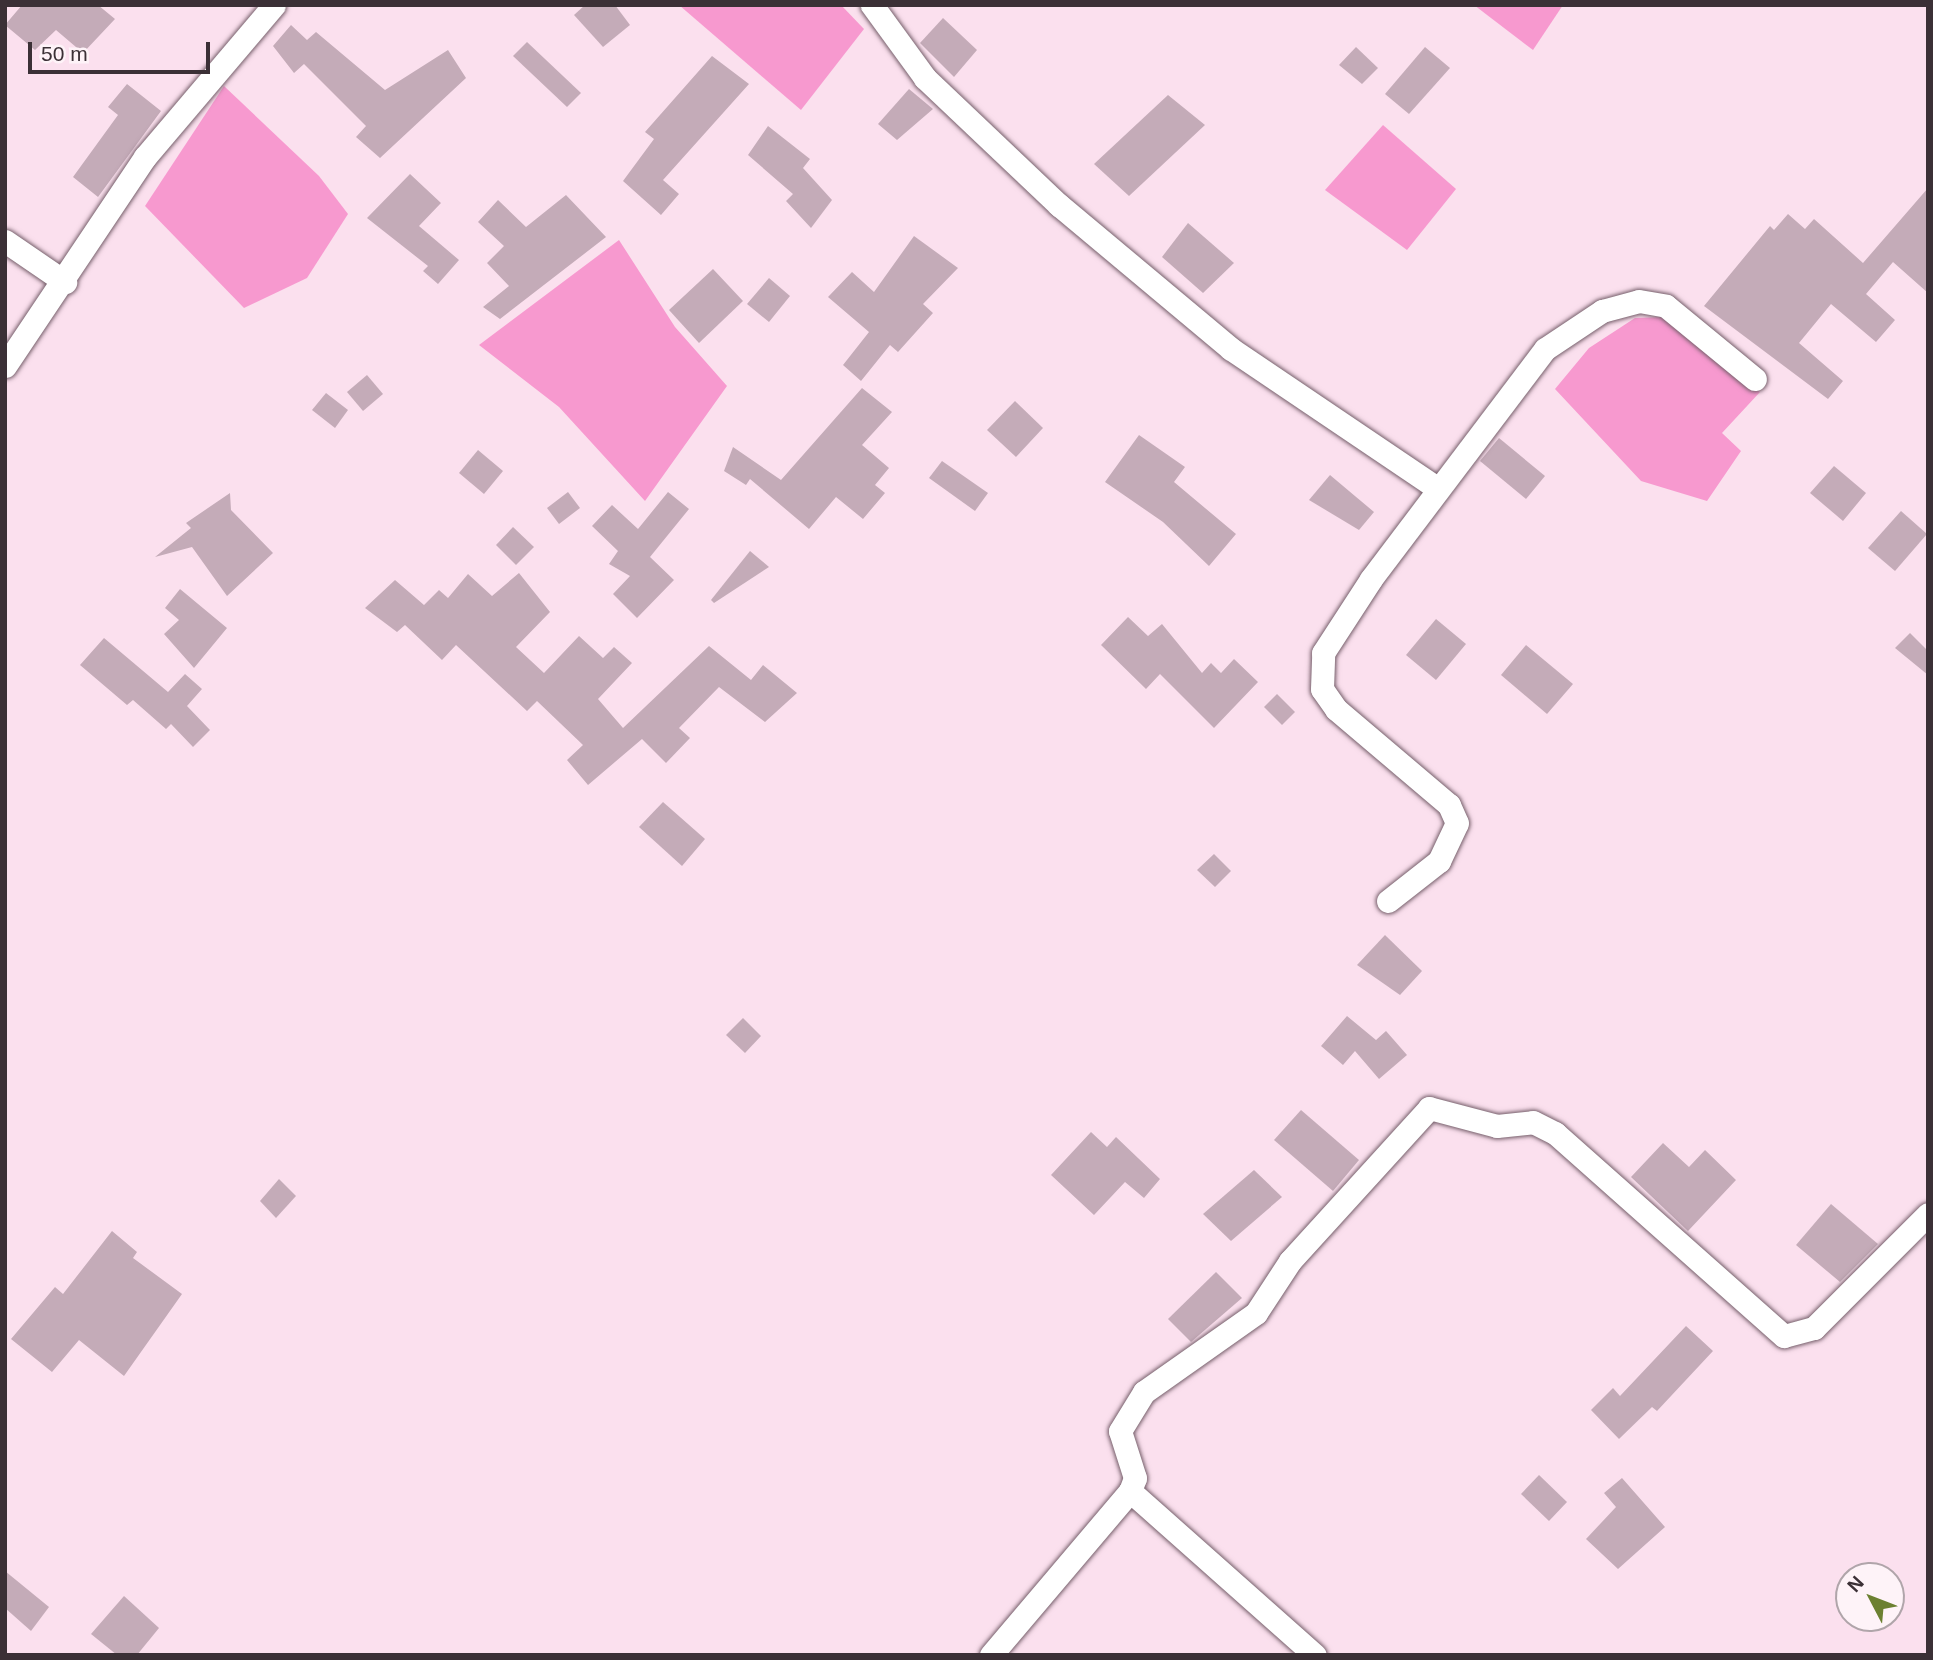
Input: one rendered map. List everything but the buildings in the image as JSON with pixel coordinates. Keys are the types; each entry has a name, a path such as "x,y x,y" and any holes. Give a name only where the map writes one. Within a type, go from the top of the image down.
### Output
{"street":[{"path":"5,366 65,282 145,157 274,5"},
{"path":"872,5 925,78 1059,205 1231,349 1437,488"},
{"path":"5,242 65,282"},
{"path":"1388,901 1439,861 1457,823 1449,805 1336,709 1322,689 1320,671 1330,642 1437,488 1486,434 1545,349 1620,302 1665,306 1755,379"},
{"path":"991,1655 1130,1491 1135,1478 1120,1431 1126,1414 1144,1392 1256,1313 1290,1261 1429,1108 1497,1126 1533,1122 1555,1133 1784,1336 1814,1328 1928,1214"},
{"path":"1130,1491 1315,1655"}],"shaded area":[{"path":"679,5 841,5 864,29 801,110"},
{"path":"1474,5 1563,5 1533,50"},
{"path":"224,86 319,176 348,214 307,278 244,308 145,206"},
{"path":"1383,125 1456,189 1407,250 1325,190"},
{"path":"619,240 675,327 727,386 645,501 559,407 479,345"},
{"path":"1665,317 1760,392 1722,433 1741,451 1707,501 1641,481 1555,389 1589,348 1635,318"}]}
